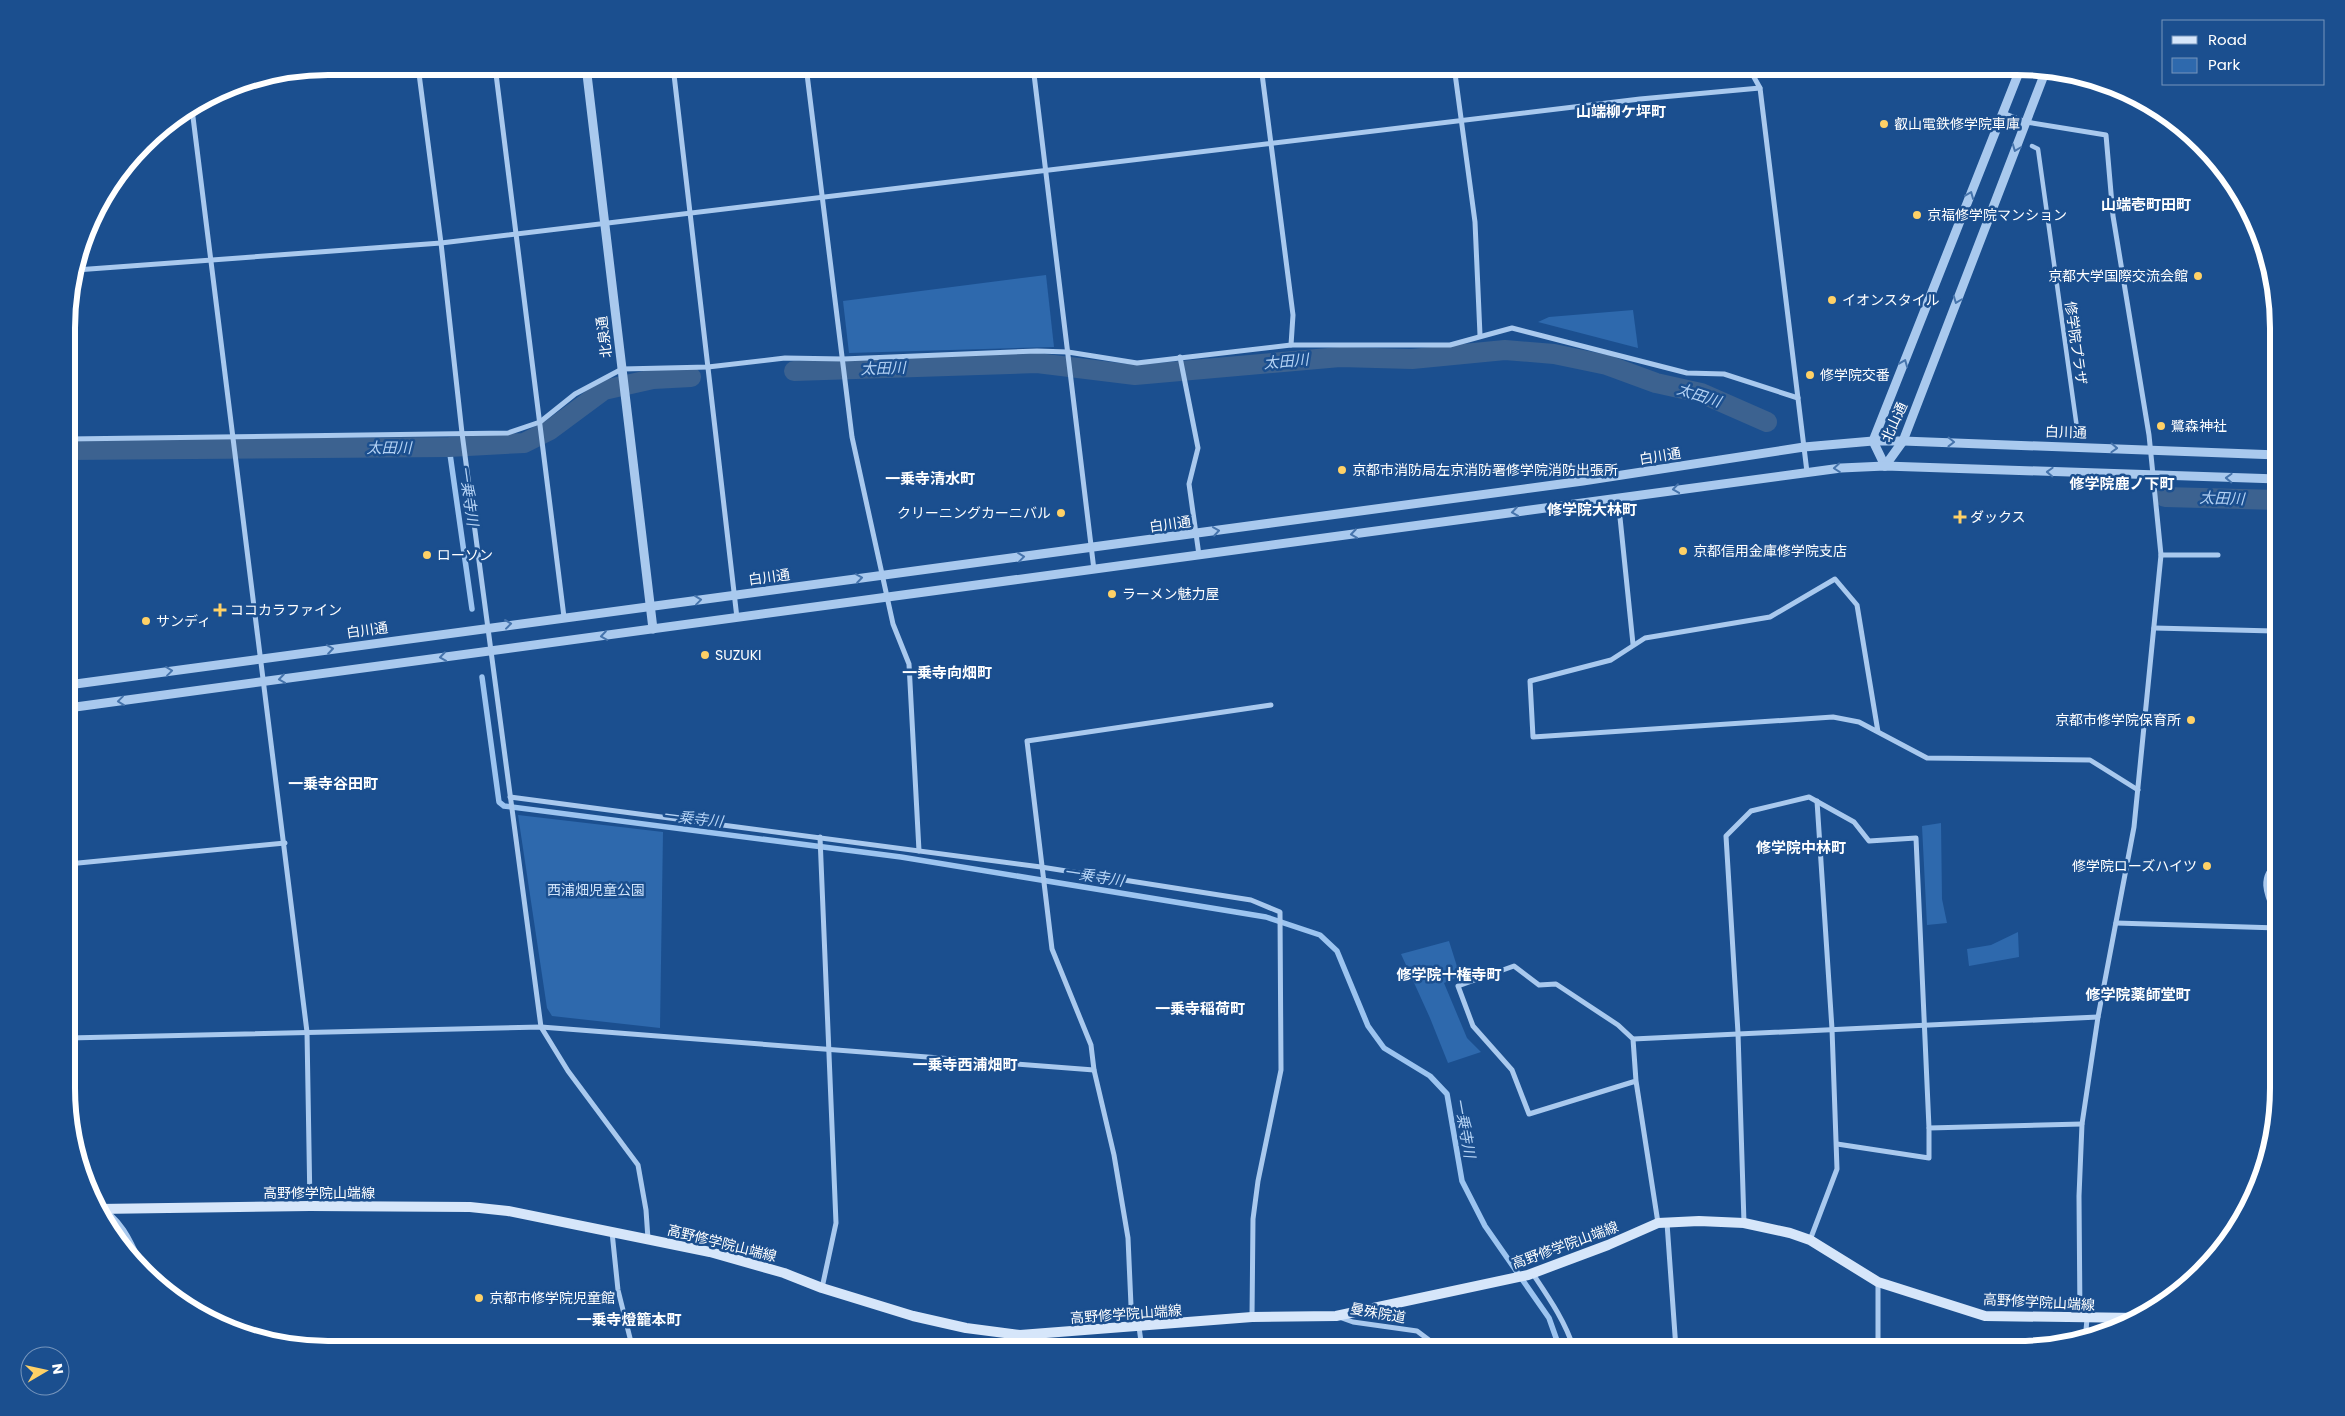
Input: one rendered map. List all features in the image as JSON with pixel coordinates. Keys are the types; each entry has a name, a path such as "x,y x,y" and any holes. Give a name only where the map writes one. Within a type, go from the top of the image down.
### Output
{"main road":[{"name":"高野修学院山端線","path":"105,1207 470,1207 508,1211 710,1252 784,1272 822,1288 913,1316 993,1332 1020,1335 1252,1317 1336,1316 1513,1279 1608,1245 1662,1222 1744,1223 1790,1232 1810,1240 1878,1282 1985,1316 2122,1318"}],"street":[{"path":"419,75 441,243 464,453 541,1027 568,1071 638,1165 646,1210 648,1240"},
{"path":"495,75 564,617"},
{"name":"北泉通","path":"587,75 653,629"},
{"path":"674,75 737,618"},
{"path":"807,75 852,437 893,624 910,664 919,850"},
{"path":"1034,75 1094,570"},
{"path":"1262,75 1293,315 1291,345"},
{"path":"1455,75 1475,222 1480,335"},
{"path":"1753,75 1760,88 1807,472"},
{"name":"北山通","path":"2018,75 1873,441 1885,466 1903,441 2043,77"},
{"path":"82,269 441,243 1640,99 1760,88"},
{"path":"2002,113 2026,122 2106,135 2113,216 2151,449 2161,555 2134,827 2098,1017 2082,1124 2079,1196 2084,1331"},
{"path":"193,115 307,1032 310,1206"},
{"name":"修学院プラザ","path":"2032,146 2038,149 2077,428"},
{"path":"75,439 234,439 508,433 540,422 575,394 622,373 708,367 785,358 843,359 948,353 1068,352 1137,363 1291,345 1450,345 1480,335 1512,328 1687,373 1724,374 1798,398"},
{"path":"1180,357 1198,448 1189,484 1199,556"},
{"name":"白川通","path":"75,683 1196,534 1583,481 1804,448 1873,441 1903,441 2270,455"},
{"path":"75,707 1807,472 1885,466 2270,479"},
{"path":"1618,497 1633,644"},
{"path":"2161,555 2218,554"},
{"path":"1878,732 1858,605 1835,579 1770,617 1645,638 1611,660 1530,681 1534,737 1833,717 1859,722 1927,758 2090,760 2138,790"},
{"path":"2154,628 2270,631"},
{"path":"1140,1341 1136,1327 1128,1238 1114,1155 1094,1070 1091,1045 1052,949 1027,740 1271,705"},
{"path":"1744,1223 1738,1033 1726,836 1751,811 1809,796 1854,822 1869,841 1916,838 1929,1158 1837,1144"},
{"path":"510,797 1041,867 1251,900 1280,912 1282,1070 1258,1181 1253,1219 1252,1317"},
{"path":"1810,1240 1837,1169 1832,1029 1817,801"},
{"path":"820,837 827,1049 836,1224 822,1288"},
{"path":"75,863 285,844"},
{"path":"2270,868 2264,886 2270,901"},
{"path":"2116,923 2270,928"},
{"path":"1636,1081 1529,1114 1512,1070 1473,1026 1458,986 1514,966 1538,986 1556,984 1618,1025 1633,1039 1636,1081 1662,1222 1675,1341"},
{"path":"1633,1039 2098,1017"},
{"path":"75,1038 541,1027 1094,1070"},
{"path":"1929,1128 2082,1124"},
{"path":"110,1216 122,1226 134,1250"},
{"path":"612,1232 618,1290 631,1341"},
{"path":"1530,1274 1555,1306 1572,1341"},
{"path":"1878,1282 1878,1341"},
{"name":"曼殊院道","path":"1336,1316 1353,1322 1417,1332 1430,1341"}],"green space":[{"path":"1046,275 1054,347 849,353 843,301"},
{"path":"1633,310 1638,348 1538,322 1549,317"},
{"name":"西浦畑児童公園","path":"518,815 663,832 660,1028 552,1016 547,1008"},
{"path":"1941,823 1942,899 1947,923 1927,925 1922,826"},
{"path":"2018,932 2019,957 1969,966 1967,949 1991,945"},
{"path":"1449,941 1460,976 1444,983 1467,1038 1481,1052 1448,1063 1401,954"}],"waterway":[{"name":"太田川","path":"794,371 1037,363 1135,375 1340,357 1412,359 1505,350 1554,354 1607,365 1656,383 1701,393 1767,422"},
{"name":"太田川","path":"75,450 449,447 524,443 550,430 604,390 653,379 691,377"},
{"name":"一乗寺川","path":"449,447 472,609"},
{"name":"太田川","path":"2165,497 2270,500"},
{"name":"一乗寺川","path":"482,677 499,802 504,806 901,857 1266,917 1320,935 1337,951 1368,1026 1384,1048 1430,1076 1447,1094 1462,1181 1485,1226 1549,1318 1557,1341"}],"place":[{"name":"叡山電鉄修学院車庫","path":"1884,124"},
{"name":"京福修学院マンション","path":"1917,215"},
{"name":"京都大学国際交流会館","path":"2198,276"},
{"name":"イオンスタイル","path":"1832,300"},
{"name":"修学院交番","path":"1810,375"},
{"name":"鷺森神社","path":"2161,426"},
{"name":"京都市消防局左京消防署修学院消防出張所","path":"1342,470"},
{"name":"クリーニングカーニバル","path":"1061,513"},
{"name":"ダックス","path":"1960,517"},
{"name":"京都信用金庫修学院支店","path":"1683,551"},
{"name":"ローソン","path":"427,555"},
{"name":"ラーメン魅力屋","path":"1112,594"},
{"name":"ココカラファイン","path":"220,610"},
{"name":"サンディ","path":"146,621"},
{"name":"SUZUKI","path":"705,655"},
{"name":"京都市修学院保育所","path":"2191,720"},
{"name":"修学院ローズハイツ","path":"2207,866"},
{"name":"京都市修学院児童館","path":"479,1298"}],"district":[{"name":"山端柳ケ坪町","path":"1621,111"},
{"name":"山端壱町田町","path":"2146,204"},
{"name":"一乗寺清水町","path":"930,478"},
{"name":"修学院鹿ノ下町","path":"2122,483"},
{"name":"修学院大林町","path":"1592,509"},
{"name":"一乗寺向畑町","path":"947,672"},
{"name":"一乗寺谷田町","path":"333,783"},
{"name":"修学院中林町","path":"1801,847"},
{"name":"修学院十権寺町","path":"1449,974"},
{"name":"修学院薬師堂町","path":"2138,994"},
{"name":"一乗寺稲荷町","path":"1200,1008"},
{"name":"一乗寺西浦畑町","path":"965,1064"},
{"name":"一乗寺燈籠本町","path":"629,1319"}]}
